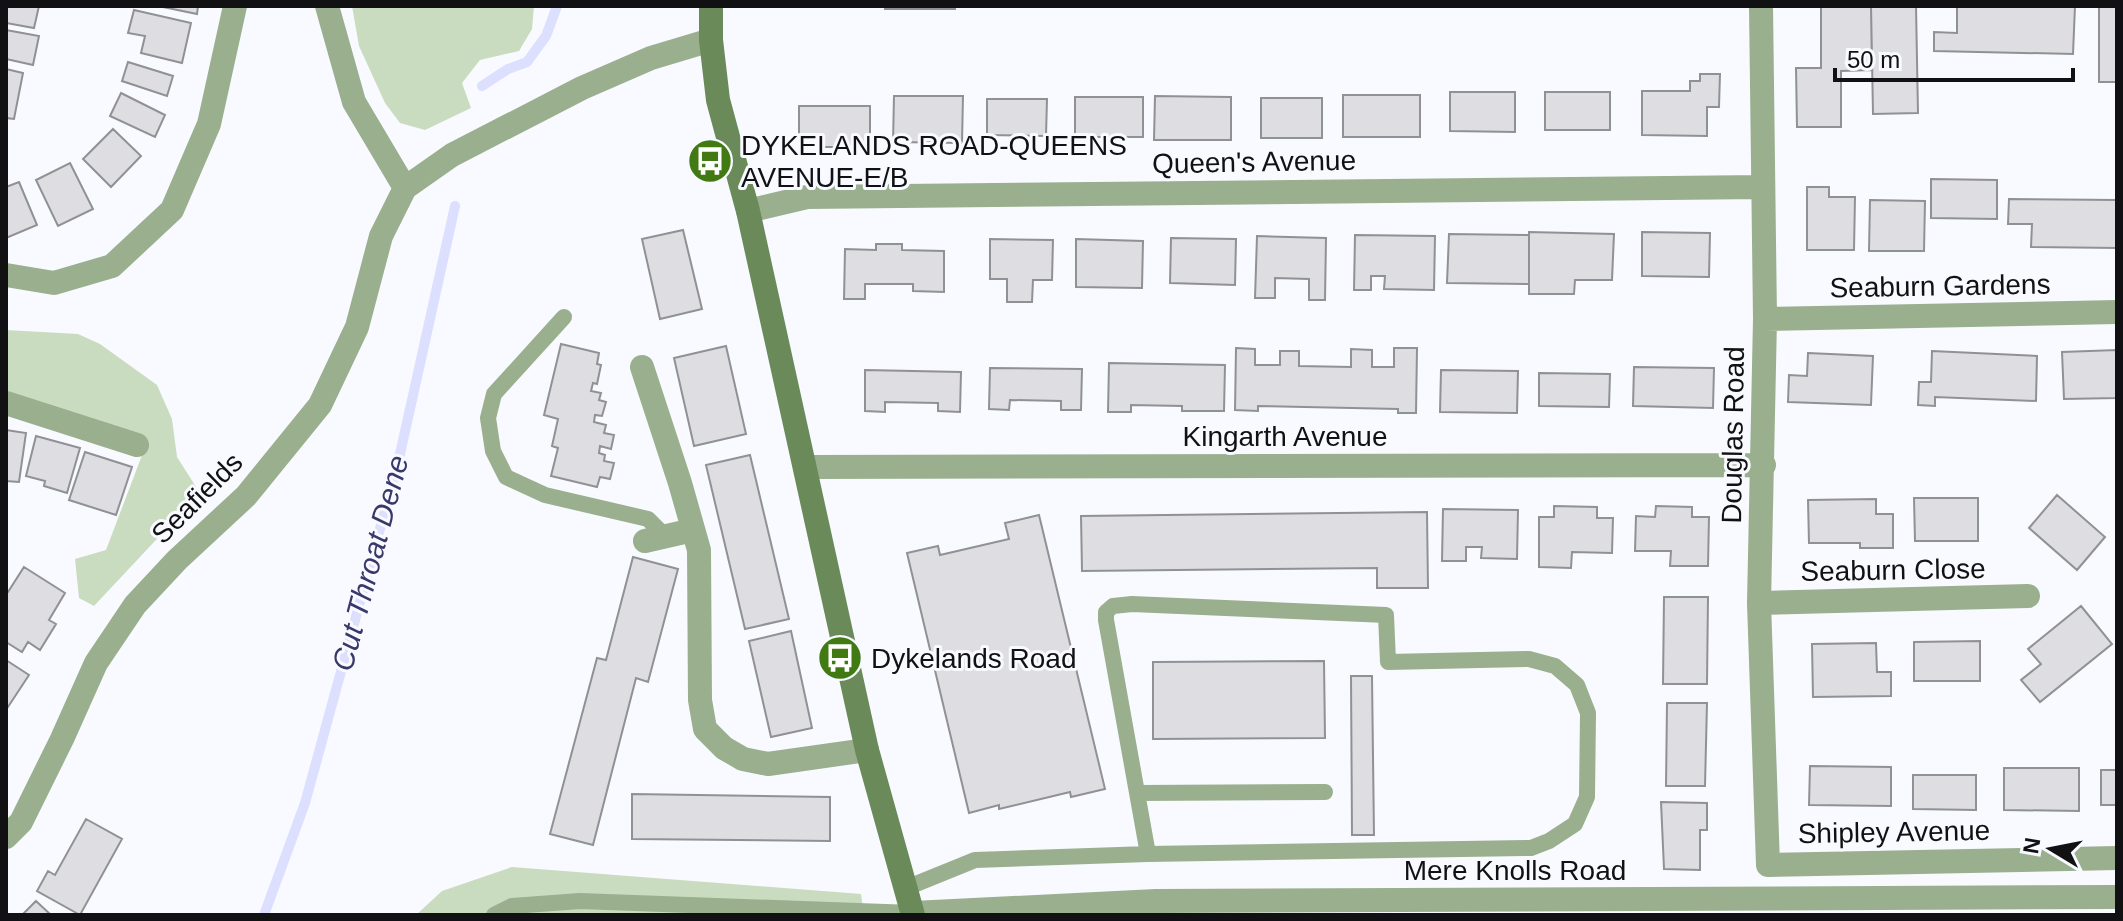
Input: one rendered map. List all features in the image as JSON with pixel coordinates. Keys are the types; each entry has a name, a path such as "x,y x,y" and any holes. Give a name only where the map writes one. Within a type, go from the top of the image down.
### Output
{"main road":[{"path":"711,6 711,40 718,100 748,211 867,750 913,914"}],"street":[{"path":"6,275 54,283 112,266 172,210 209,124 235,6"},
{"path":"327,6 354,102 405,188 452,155 582,88 651,58 711,40"},
{"name":"Douglas Road","path":"1761,6 1765,319 1759,603 1768,865"},
{"name":"Queen's Avenue","path":"748,211 807,197 1762,187"},
{"name":"Seafields","path":"6,837 21,822 96,663 135,605 177,560 246,496 320,405 357,327 381,236 405,188"},
{"name":"Seaburn Gardens","path":"1765,319 2117,312"},
{"path":"642,367 699,550 700,700 705,729 724,748 743,759 768,764 867,750"},
{"path":"6,403 137,445"},
{"name":"Kingarth Avenue","path":"806,467 1764,465"},
{"path":"655,539 693,530"},
{"name":"Seaburn Close","path":"1759,603 2028,596"},
{"name":"Shipley Avenue","path":"1768,865 2117,858"},
{"name":"Mere Knolls Road","path":"913,914 1156,901 2117,897"}],"lane":[{"path":"564,317 494,394 488,418 493,451 506,477 545,495 648,519 655,539"},
{"path":"906,888 975,860 1531,848 1549,841 1575,824 1587,797 1588,713 1577,685 1555,666 1529,659 1388,662 1386,615 1113,606 1106,612 1106,620 1148,854"},
{"path":"1137,793 1325,792"},
{"path":"494,915 512,906 580,901 913,914"}],"green space":[{"path":"352,6 534,6 532,29 519,51 480,60 462,83 471,108 425,130 400,123 385,103 359,46"},
{"path":"6,330 78,334 100,344 157,385 172,419 177,457 200,493 94,606 79,598 75,559 106,550 147,442 6,392"},
{"path":"512,867 861,894 864,915 416,915 442,891"}],"building":[{"path":"6,6 39,6 34,28 6,23"},
{"path":"158,6 198,6 197,14"},
{"path":"885,6 955,6 955,9 885,9"},
{"path":"1821,6 1871,6 1872,70 1841,71 1841,127 1797,127 1796,68 1821,68"},
{"path":"1871,6 1916,6 1918,113 1873,114"},
{"path":"1957,6 2075,6 2073,54 1934,51 1934,32 1957,33"},
{"path":"2099,6 2117,6 2117,82 2099,82"},
{"path":"134,10 191,23 182,63 141,53 145,36 128,33"},
{"path":"6,30 39,36 33,65 6,59"},
{"path":"128,62 173,76 167,96 122,81"},
{"path":"6,69 23,73 14,119 6,118"},
{"path":"1700,74 1720,74 1719,107 1707,107 1707,136 1642,135 1642,91 1690,91 1690,81 1700,81"},
{"path":"1450,92 1515,92 1515,132 1450,131"},
{"path":"1545,92 1610,92 1610,130 1545,130"},
{"path":"121,93 165,115 155,137 110,116"},
{"path":"1343,95 1420,95 1420,137 1343,137"},
{"path":"894,96 963,96 962,143 893,142"},
{"path":"1155,96 1231,97 1231,140 1154,140"},
{"path":"1075,97 1143,97 1143,137 1075,137"},
{"path":"1261,98 1322,98 1322,138 1261,138"},
{"path":"987,99 1047,99 1046,136 987,135"},
{"path":"799,106 870,106 870,147 799,147"},
{"path":"113,129 141,156 111,187 83,159"},
{"path":"70,163 93,209 58,226 36,180"},
{"path":"1931,179 1997,180 1997,219 1931,218"},
{"path":"19,182 37,225 6,238 6,187"},
{"path":"1807,187 1829,187 1829,197 1855,197 1854,250 1807,250"},
{"path":"2009,199 2117,200 2117,248 2031,247 2032,224 2008,224"},
{"path":"1870,200 1925,201 1924,251 1869,251"},
{"path":"683,230 702,309 660,319 642,239"},
{"path":"1529,232 1614,234 1612,280 1575,280 1574,294 1529,294"},
{"path":"1642,232 1710,233 1709,277 1642,276"},
{"path":"1449,234 1529,235 1529,284 1447,283"},
{"path":"1355,235 1435,236 1434,290 1384,289 1385,276 1371,276 1371,290 1354,290"},
{"path":"1257,236 1326,238 1325,300 1309,300 1309,279 1275,278 1275,298 1255,298"},
{"path":"1171,238 1236,239 1235,285 1170,283"},
{"path":"990,239 1053,240 1052,280 1033,280 1032,302 1007,302 1007,279 990,279"},
{"path":"1076,239 1143,241 1142,288 1076,287"},
{"path":"876,244 902,244 902,250 944,251 944,292 913,291 913,284 865,284 865,299 844,299 845,249 876,250"},
{"path":"561,344 599,353 597,364 601,365 597,384 593,383 591,391 601,393 599,400 606,402 602,416 595,415 594,422 606,425 604,433 614,435 611,449 600,446 599,453 605,455 604,461 614,463 610,479 600,477 597,487 551,476 558,448 552,446 558,419 544,415"},
{"path":"726,346 746,434 694,446 674,358"},
{"path":"1236,348 1255,349 1255,365 1280,365 1280,351 1299,351 1299,366 1351,367 1351,349 1372,350 1372,367 1394,367 1394,348 1417,348 1416,413 1398,413 1398,409 1258,406 1258,411 1235,410"},
{"path":"2117,350 2117,398 2064,399 2062,352"},
{"path":"1932,351 2037,356 2036,401 1935,397 1935,406 1918,405 1919,382 1931,382"},
{"path":"1808,353 1873,356 1871,405 1788,402 1789,375 1807,376"},
{"path":"1109,363 1225,365 1224,411 1182,411 1182,406 1131,405 1131,412 1108,412"},
{"path":"1634,367 1714,368 1713,408 1633,406"},
{"path":"990,368 1082,369 1081,410 1061,410 1061,401 1010,400 1009,410 989,409"},
{"path":"865,370 961,372 960,412 938,411 938,403 885,402 885,412 865,411"},
{"path":"1441,370 1518,371 1517,413 1440,412"},
{"path":"1539,373 1610,374 1609,407 1539,406"},
{"path":"6,430 26,433 19,482 6,481"},
{"path":"36,436 80,448 67,493 44,486 45,481 26,476"},
{"path":"85,452 132,467 116,515 69,500"},
{"path":"750,455 789,619 745,629 706,465"},
{"path":"2057,495 2105,537 2077,570 2029,528"},
{"path":"1914,498 1978,498 1978,541 1915,541"},
{"path":"1876,499 1876,514 1893,514 1893,548 1860,548 1860,543 1809,543 1808,500"},
{"path":"1554,506 1597,507 1597,518 1613,518 1612,553 1572,552 1571,568 1539,567 1539,517 1554,517"},
{"path":"1656,506 1692,507 1692,517 1709,517 1708,566 1670,566 1671,551 1635,551 1636,516 1655,517"},
{"path":"1443,509 1518,510 1517,559 1481,558 1482,547 1466,547 1466,561 1442,561"},
{"path":"1427,512 1428,588 1377,588 1377,568 1082,571 1081,516"},
{"path":"1039,515 1105,789 1071,797 1070,792 969,813 907,553 938,546 940,555 1009,539 1005,523"},
{"path":"633,557 678,569 648,682 636,678 593,845 550,834 597,658 606,660"},
{"path":"24,567 65,593 49,620 56,624 40,650 28,642 22,652 6,642 6,591"},
{"path":"1664,597 1708,597 1707,684 1663,684"},
{"path":"2081,606 2112,644 2040,702 2021,680 2041,664 2028,649"},
{"path":"791,631 812,728 771,737 749,641"},
{"path":"1980,641 1980,681 1914,681 1914,642"},
{"path":"1876,643 1877,672 1891,672 1891,696 1813,697 1812,644"},
{"path":"6,660 29,675 6,710"},
{"path":"1324,661 1325,738 1153,739 1153,662"},
{"path":"1351,676 1372,676 1374,835 1352,835"},
{"path":"1667,703 1707,703 1705,786 1666,786"},
{"path":"1810,766 1891,767 1891,806 1809,805"},
{"path":"2004,768 2079,768 2079,811 2004,810"},
{"path":"2101,770 2117,770 2117,805 2101,805"},
{"path":"1913,775 1976,775 1976,810 1913,809"},
{"path":"632,794 830,797 830,841 632,839"},
{"path":"1661,802 1707,803 1707,830 1700,830 1700,870 1664,869"},
{"path":"86,819 122,839 80,915 37,891 48,871 55,875"},
{"path":"36,901 51,915 22,915"}],"waterway":[{"name":"Cut Throat Dene","path":"482,86 508,69 527,62 546,36 557,6"},
{"name":"Cut Throat Dene","path":"264,915 305,803 398,463 455,206"}],"place":[{"name":"DYKELANDS ROAD-QUEENS AVENUE-E/B","path":"710,161"},
{"name":"Dykelands Road","path":"840,658"}]}
